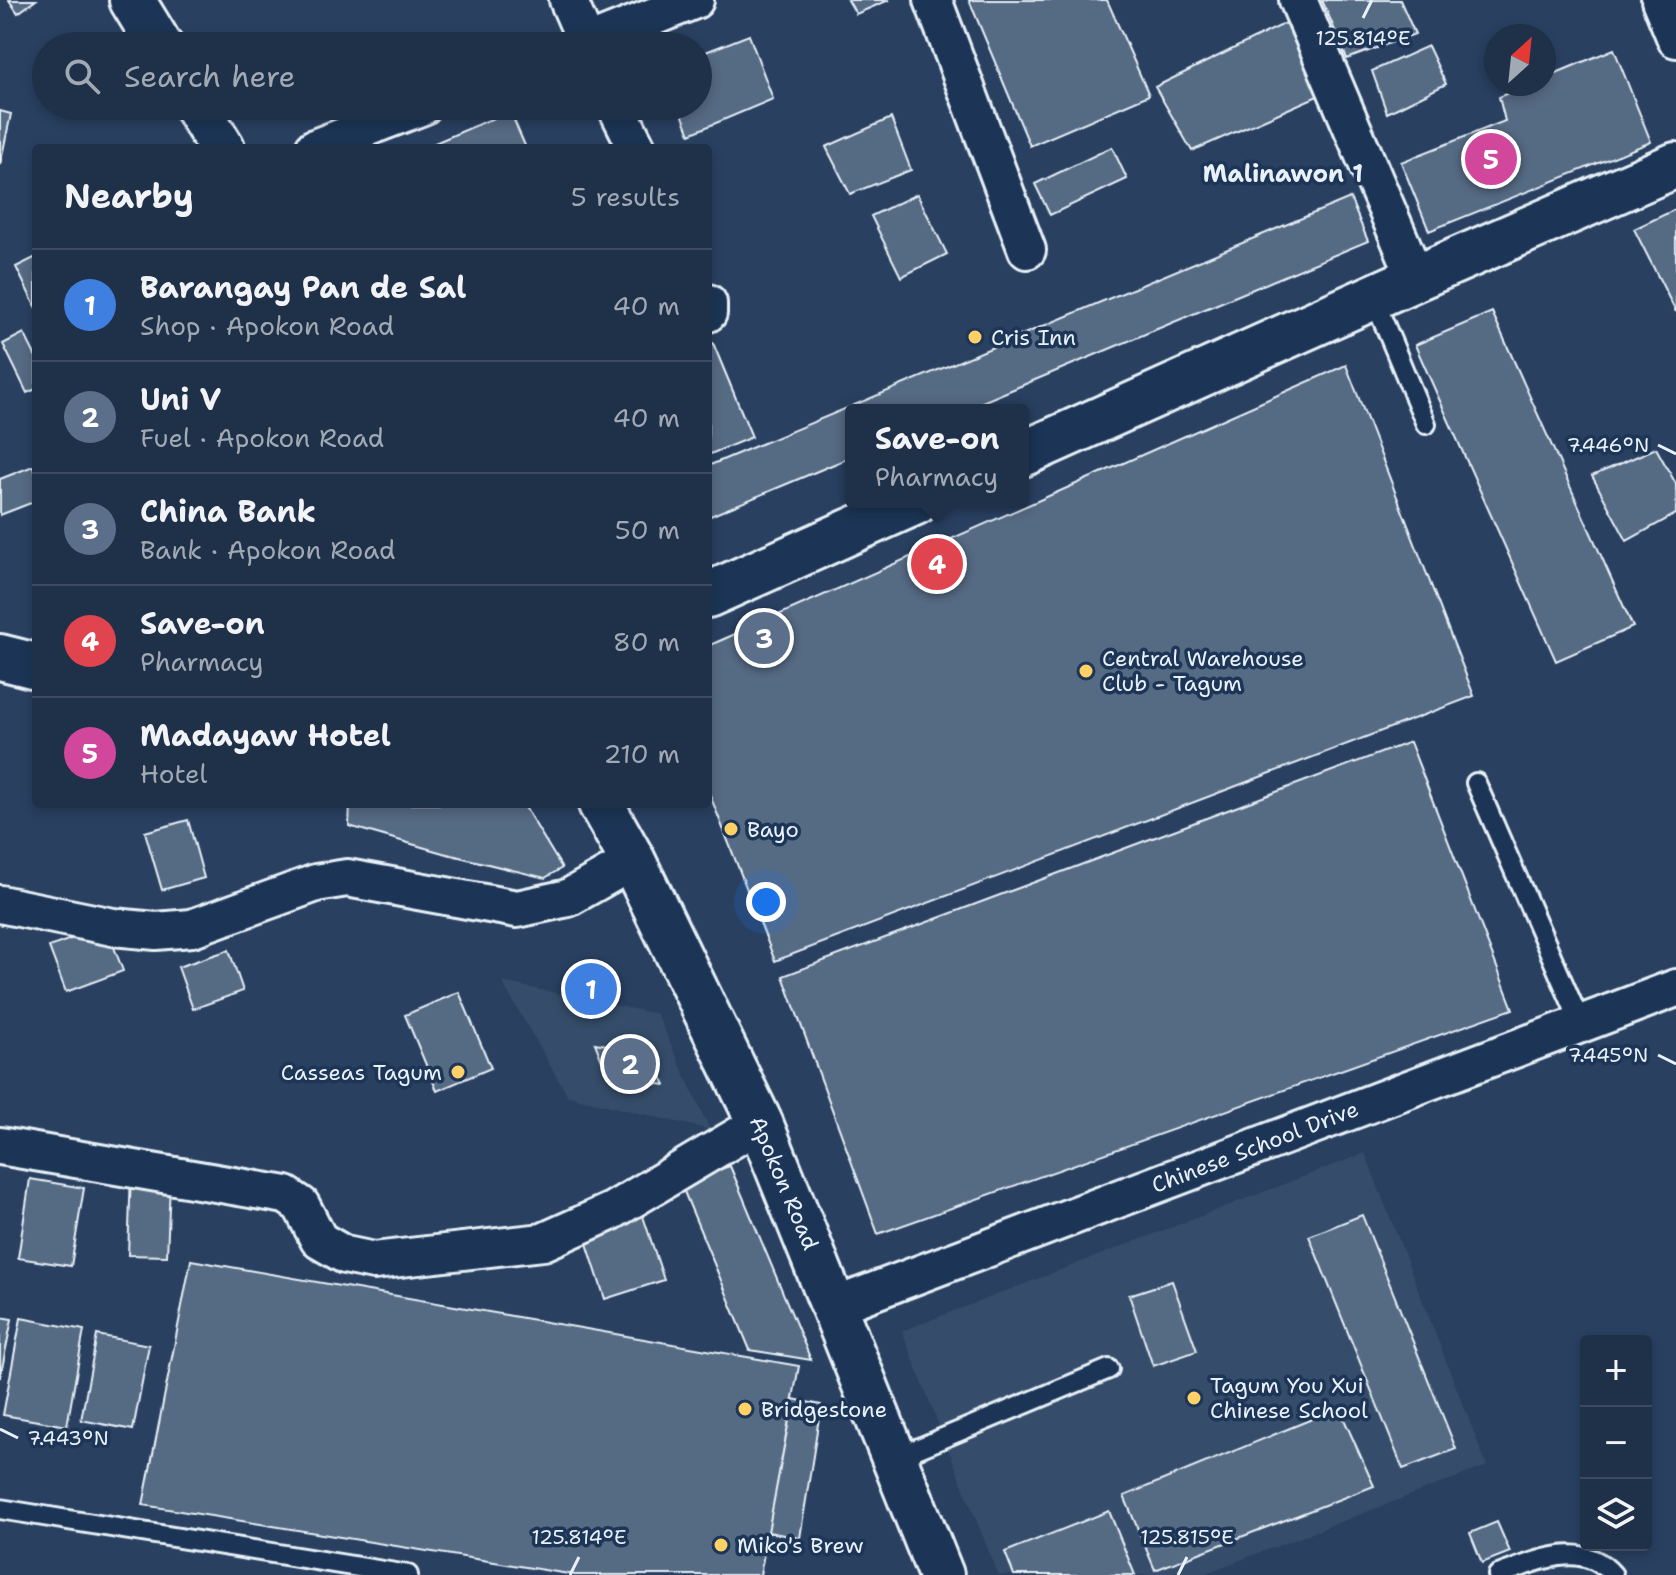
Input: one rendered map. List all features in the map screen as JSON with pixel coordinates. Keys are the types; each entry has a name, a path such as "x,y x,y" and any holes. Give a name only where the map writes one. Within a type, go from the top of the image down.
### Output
{"main road":[{"path":"132,0 151,32"},
{"path":"205,120 220,144"},
{"path":"1029,451 1676,165"},
{"path":"712,593 903,508"},
{"path":"0,657 32,665"},
{"name":"Apokon Road","path":"603,808 633,861 760,1123 941,1575"}],"street":[{"path":"568,0 579,32"},
{"path":"616,32 695,0"},
{"path":"933,0 1027,250"},
{"path":"1298,0 1416,278"},
{"path":"1660,0 1676,39"},
{"path":"324,144 387,120"},
{"path":"623,120 635,144"},
{"path":"0,904 113,927 156,931 192,928 316,883 347,878 517,909 568,898 633,861"},
{"name":"Chinese School Drive","path":"835,1306 1676,988"},
{"path":"0,1146 286,1195 301,1205 319,1240 345,1255 374,1261 543,1242 612,1211 760,1123"}],"lane":[{"path":"1372,297 1426,424"},
{"path":"1476,783 1581,1024"},
{"path":"895,1458 1109,1369"},
{"path":"0,1509 408,1575"},
{"path":"1498,1575 1557,1555 1578,1555 1595,1560 1613,1575"}],"shaded area":[{"path":"502,982 657,1014 710,1130 568,1096"},
{"name":"Tagum You Xui Chinese School","path":"1365,1153 1487,1466 1201,1575 998,1575 902,1331"}],"building":[{"path":"9,0 36,0 18,13"},
{"path":"848,0 889,0 856,14"},
{"path":"969,0 1107,0 1149,95 1030,146"},
{"path":"1322,0 1400,0 1415,34 1347,59"},
{"path":"1286,23 1320,95 1192,151 1155,87"},
{"path":"749,35 773,99 690,134 684,120 712,120 712,50"},
{"path":"1428,46 1446,84 1387,113 1372,71"},
{"path":"1614,49 1651,142 1429,231 1401,162 1505,121 1499,97 1556,96 1556,73"},
{"path":"0,111 11,114 0,165"},
{"path":"891,118 911,170 850,194 826,147"},
{"path":"489,120 514,120 524,144 432,144"},
{"path":"1112,147 1127,179 1050,215 1035,184"},
{"path":"917,194 947,254 901,277 871,216"},
{"path":"1350,198 1368,241 977,404 857,404"},
{"path":"1676,209 1676,312 1634,229"},
{"path":"32,259 32,300 16,267"},
{"path":"1492,312 1633,627 1556,661 1415,345"},
{"path":"24,333 32,349 32,391 27,393 3,344"},
{"path":"712,343 752,437 712,453"},
{"name":"Central Warehouse Club - Tagum","path":"1346,365 1474,696 775,961 712,800 712,644 1021,508 1029,508 1029,505"},
{"path":"845,409 845,460 712,515 712,464"},
{"path":"1656,448 1676,484 1676,514 1627,541 1592,476"},
{"path":"32,466 32,503 0,515 0,479"},
{"path":"1410,742 1513,1009 878,1234 783,976"},
{"path":"350,808 525,808 562,868 545,878 349,826"},
{"path":"188,820 204,878 162,890 145,832"},
{"path":"106,926 123,971 66,992 49,947"},
{"path":"229,950 243,991 193,1009 178,967"},
{"path":"459,992 491,1068 437,1091 405,1015"},
{"path":"595,1043 652,1053 665,1085 608,1076"},
{"path":"730,1166 811,1360 750,1350 680,1182"},
{"path":"131,1174 170,1183 167,1256 128,1255"},
{"path":"30,1179 84,1188 71,1266 18,1258"},
{"path":"641,1210 664,1280 605,1299 582,1228"},
{"path":"1362,1215 1456,1449 1403,1469 1309,1236"},
{"path":"191,1260 799,1366 760,1575 575,1575 143,1505"},
{"path":"1172,1281 1197,1351 1153,1366 1129,1295"},
{"path":"0,1317 12,1319 0,1378"},
{"path":"21,1318 84,1330 67,1426 3,1415"},
{"path":"97,1335 149,1345 133,1430 81,1420"},
{"path":"793,1399 821,1405 800,1538 768,1532"},
{"path":"1339,1408 1374,1486 1155,1570 1124,1496"},
{"path":"1109,1511 1135,1575 1014,1575 1005,1552"},
{"path":"1497,1522 1510,1552 1482,1563 1470,1533"}],"place":[{"name":"Madayaw Hotel","path":"1491,159"},
{"name":"Cris Inn","path":"975,337"},
{"name":"Save-on","path":"937,564"},
{"name":"China Bank","path":"764,638"},
{"name":"Central Warehouse Club - Tagum","path":"1086,671"},
{"name":"Bayo","path":"731,829"},
{"name":"Barangay Pan de Sal","path":"591,989"},
{"name":"Uni V","path":"630,1064"},
{"name":"Casseas Tagum","path":"458,1072"},
{"name":"Tagum You Xui Chinese School","path":"1194,1398"},
{"name":"Bridgestone","path":"745,1409"},
{"name":"Miko's Brew","path":"721,1545"}],"district":[{"name":"Malinawon 1","path":"1283,174"}]}
